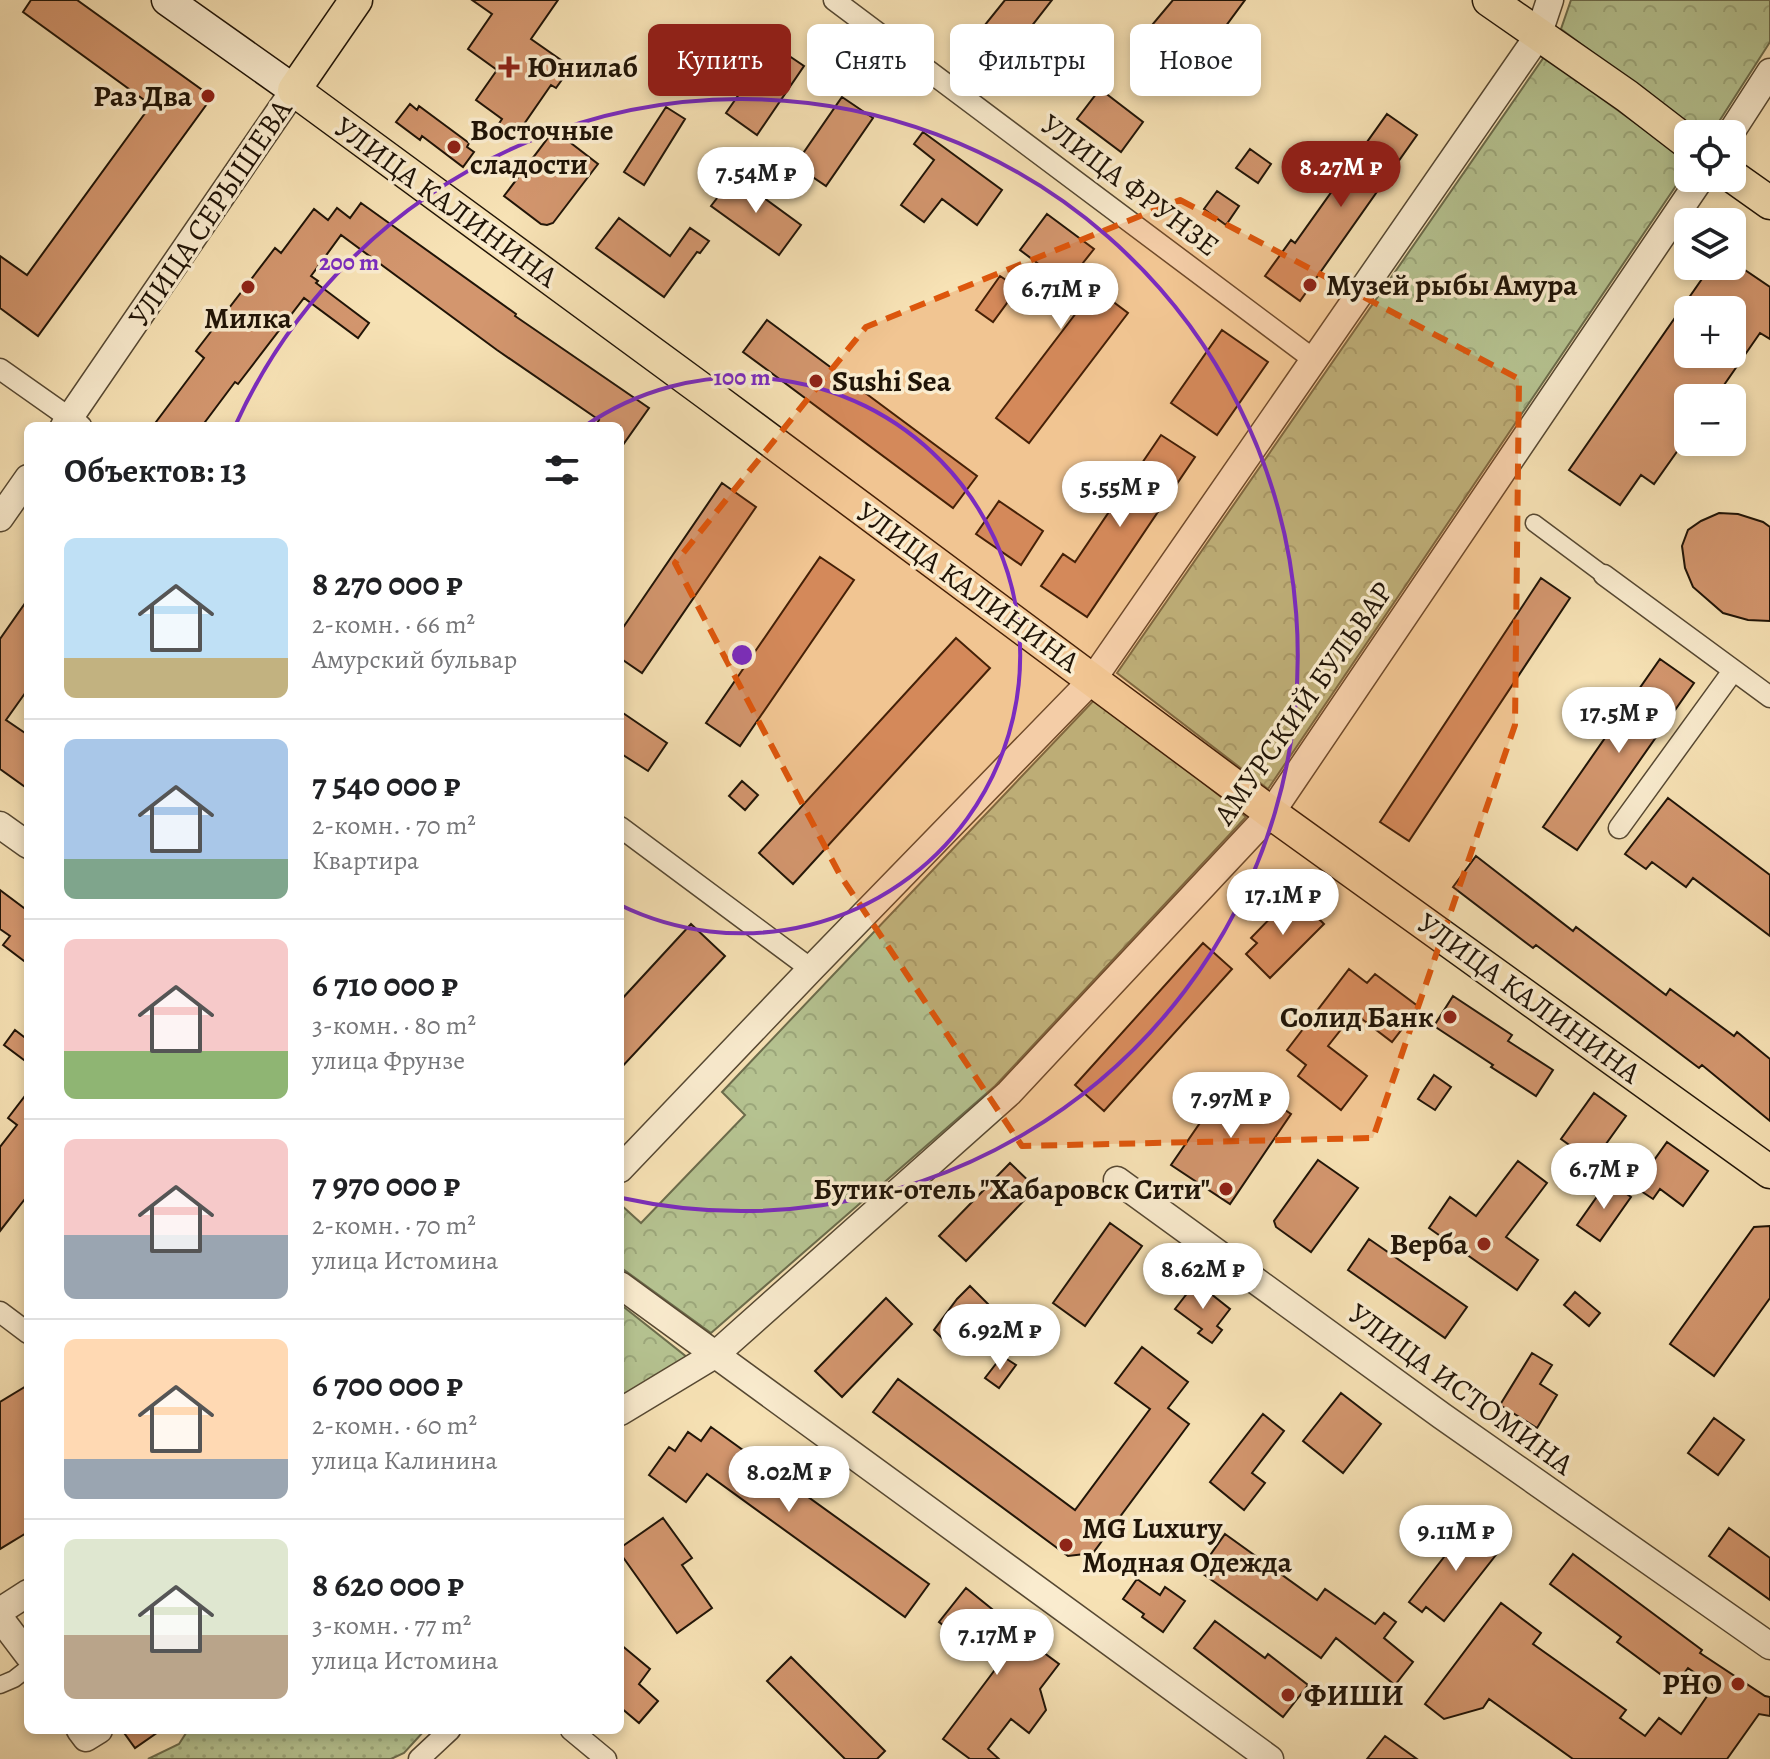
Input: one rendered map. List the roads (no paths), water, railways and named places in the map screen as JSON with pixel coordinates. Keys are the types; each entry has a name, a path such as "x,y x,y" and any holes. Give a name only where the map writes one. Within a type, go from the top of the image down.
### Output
{"main road":[{"name":"УЛИЦА КАЛИНИНА","path":"167,0 708,394 1271,813 1770,1172"},
{"name":"УЛИЦА СЕРЫШЕВА","path":"294,90 356,0"},
{"path":"1489,0 1674,132"},
{"path":"1746,186 1770,203"}],"street":[{"name":"УЛИЦА ФРУНЗЕ","path":"834,0 1313,359"},
{"path":"624,1165 1093,679 1538,36 1550,0"},
{"path":"1739,120 1770,72"},
{"name":"УЛИЦА СЕРЫШЕВА","path":"73,422 294,90"},
{"name":"АМУРСКИЙ БУЛЬВАР","path":"624,1410 716,1354 1009,1093 1271,813 1692,192"},
{"path":"0,369 71,422"},
{"path":"0,518 24,484"},
{"path":"1534,523 1770,697"},
{"path":"1619,828 1733,671"},
{"path":"0,825 24,842"},
{"path":"624,830 811,969"},
{"name":"УЛИЦА ИСТОМИНА","path":"1117,1180 1442,1416 1770,1646"},
{"path":"624,1288 1270,1759"},
{"path":"0,1312 24,1330"},
{"path":"0,1611 24,1596"},
{"path":"0,1618 24,1650"},
{"path":"0,1685 24,1671"},
{"path":"419,1759 446,1734"},
{"path":"576,1734 606,1759"}],"place":[{"name":"Юнилаб","path":"509,67"},
{"name":"Раз Два","path":"208,96"},
{"name":"Восточные сладости","path":"454,147"},
{"name":"Музей рыбы Амура","path":"1310,285"},
{"name":"Милка","path":"248,287"},
{"name":"Sushi Sea","path":"816,381"},
{"name":"Солид Банк","path":"1450,1017"},
{"name":"Бутик-отель \"Хабаровск Сити\"","path":"1226,1189"},
{"name":"Верба","path":"1484,1244"},
{"name":"MG Luxury Модная Одежда","path":"1066,1545"},
{"name":"PHO","path":"1738,1684"},
{"name":"ФИШИ","path":"1288,1695"}]}
